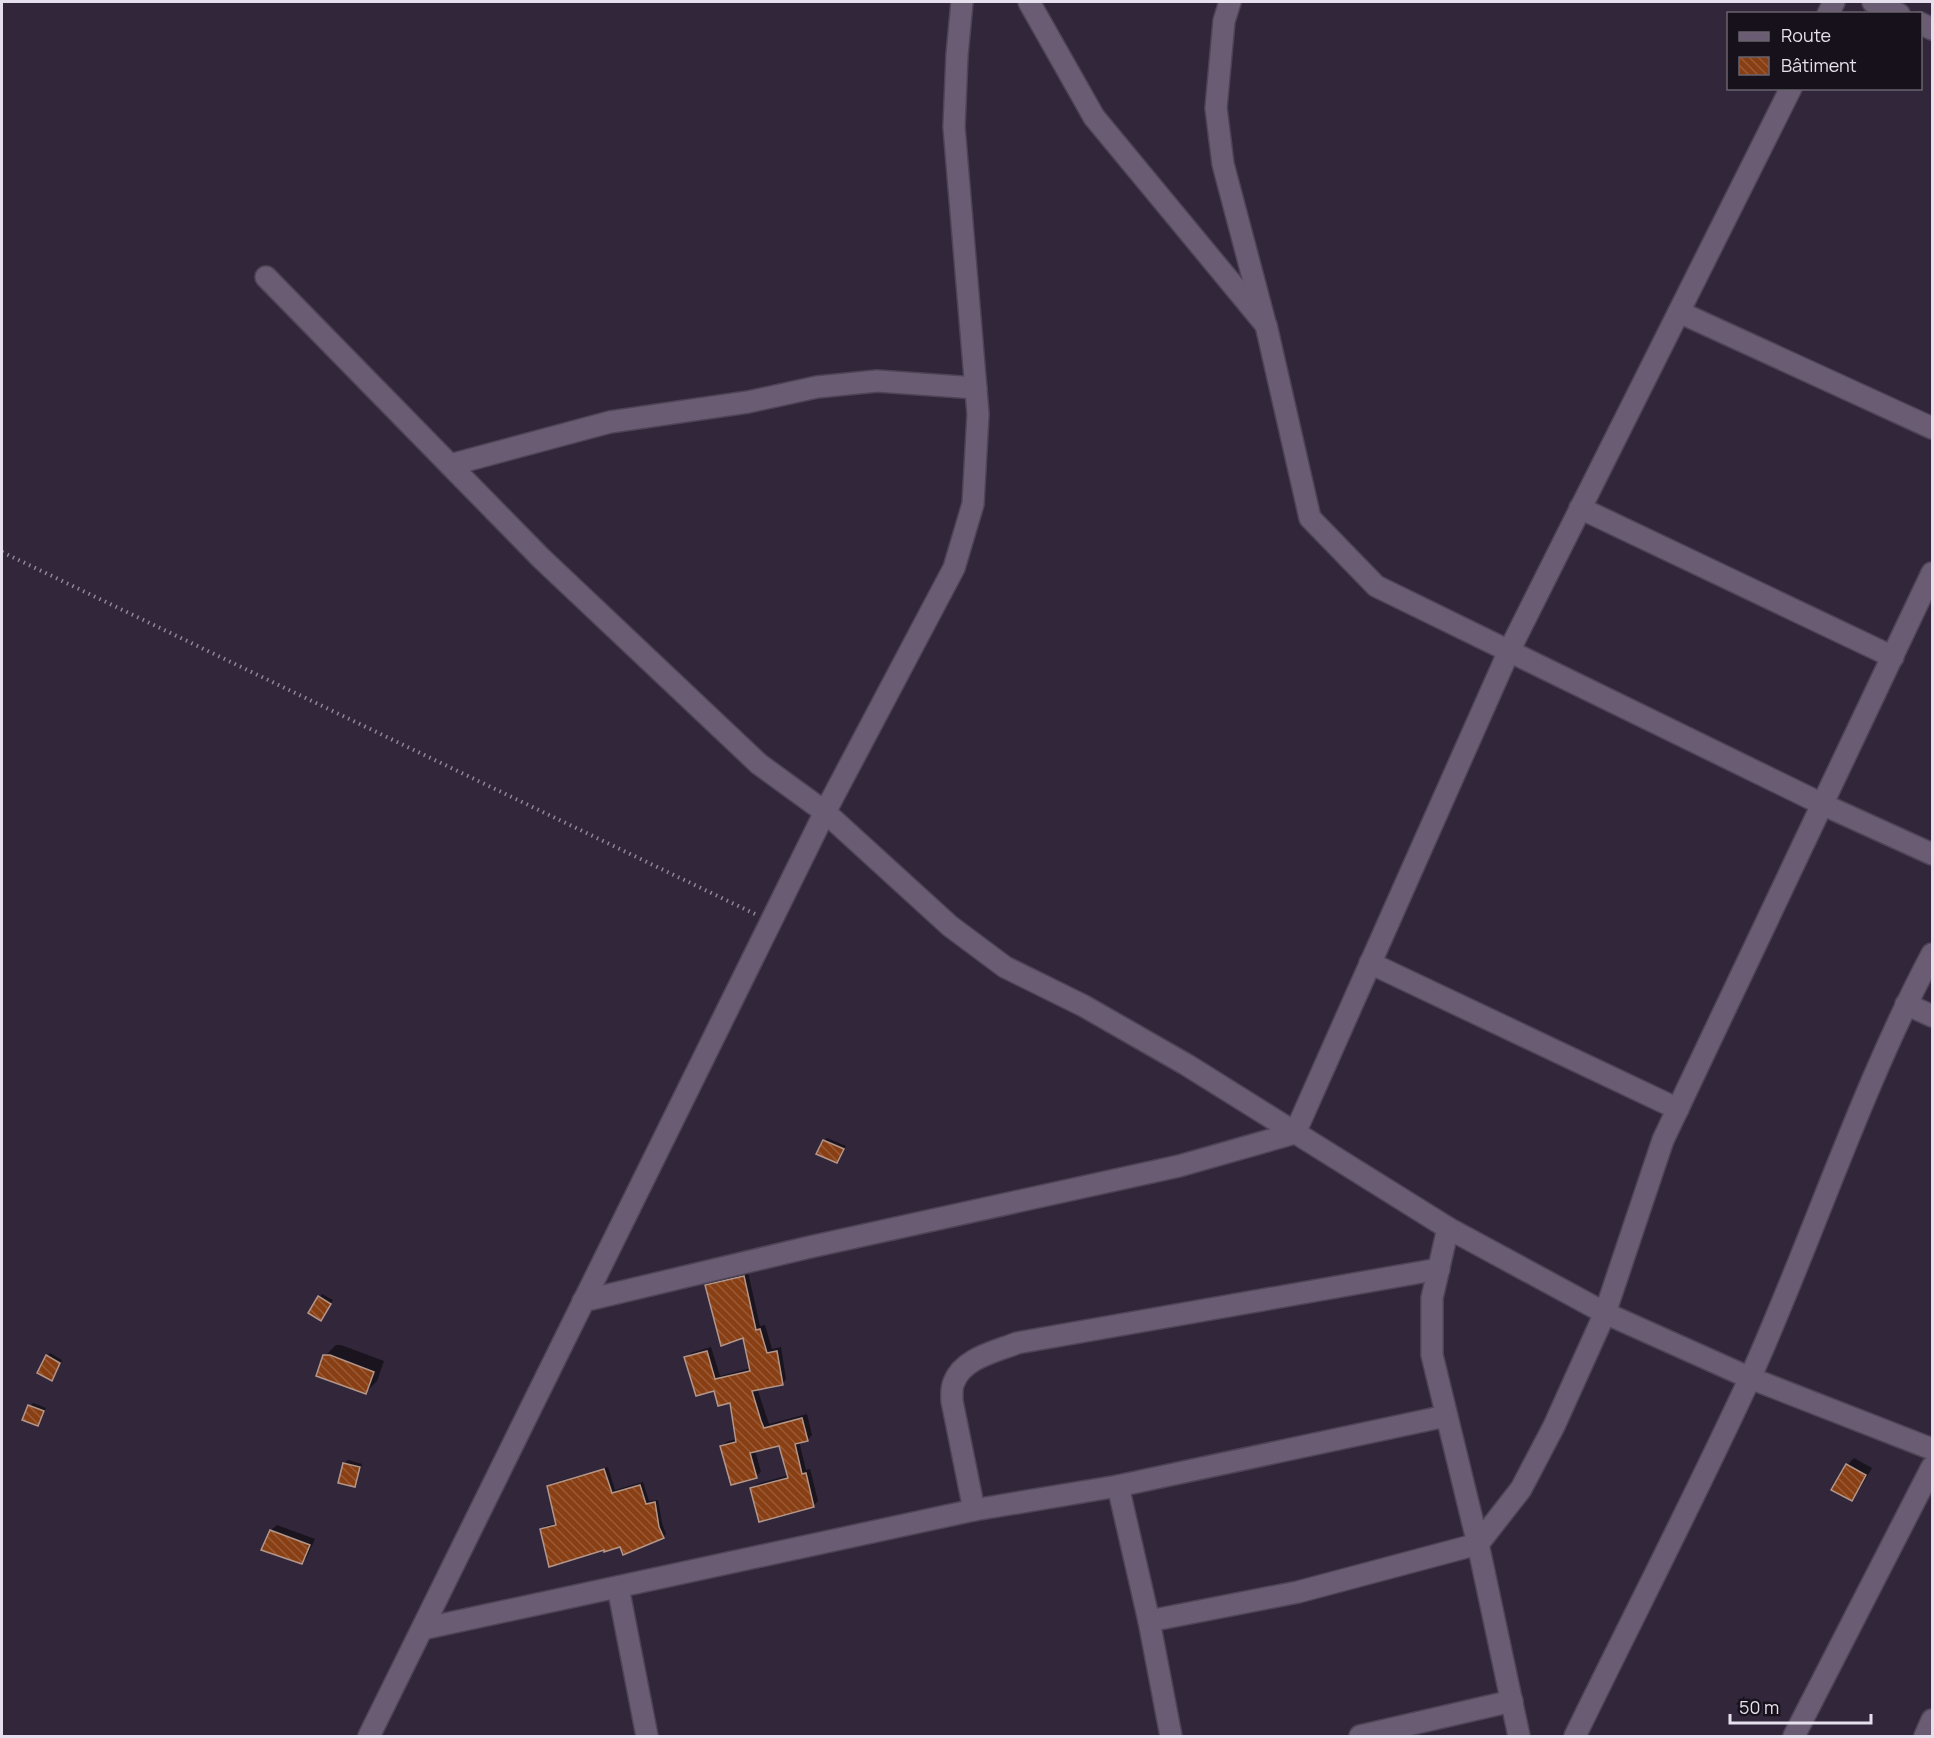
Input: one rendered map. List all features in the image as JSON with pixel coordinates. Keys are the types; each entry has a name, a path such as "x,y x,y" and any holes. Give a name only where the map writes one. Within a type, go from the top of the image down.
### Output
{"street":[{"path":"369,1737 770,921 954,568 973,504 978,414 954,127 962,2"},
{"path":"1029,2 1094,117 1266,325"},
{"path":"1230,2 1224,21 1216,108 1223,164 1266,325 1310,518 1376,586 1824,805 1932,854"},
{"path":"1873,2 1895,12"},
{"path":"1295,1133 1509,651 1790,90"},
{"path":"266,277 541,558 759,764 825,812 950,926 1005,967 1084,1006 1187,1065 1448,1228 1605,1313 1750,1378 1932,1449"},
{"path":"1679,312 1932,428"},
{"path":"450,465 610,422 748,402 817,387 877,381 976,388"},
{"path":"1580,508 1893,657"},
{"path":"1149,1621 1298,1592 1478,1544 1521,1489 1554,1426 1605,1313 1663,1140 1754,945 1824,805 1932,573"},
{"path":"1575,1737 1750,1378 1906,1004 1932,954"},
{"path":"1370,963 1678,1109"},
{"path":"1906,1004 1932,1016"},
{"path":"583,1301 810,1247 1179,1166 1295,1133"},
{"path":"1448,1228 1432,1298 1432,1355 1478,1544 1520,1737"},
{"path":"975,1510 952,1392 953,1384 962,1368 982,1357 1017,1344 1439,1269"},
{"path":"422,1629 975,1510 1119,1486 1446,1416"},
{"path":"1794,1737 1932,1467"},
{"path":"1119,1486 1149,1621 1171,1737"},
{"path":"618,1587 647,1737"},
{"path":"1360,1737 1512,1701"},
{"path":"1925,1737 1932,1720"}],"path":[{"path":"2,552 770,921"}],"building":[{"path":"823,1140 844,1149 837,1163 816,1154"},
{"path":"744,1276 756,1330 760,1329 767,1353 777,1351 783,1385 752,1391 761,1421 764,1428 802,1418 808,1441 795,1444 802,1474 806,1473 814,1507 759,1522 750,1488 788,1478 779,1446 750,1453 757,1478 731,1485 720,1446 736,1442 730,1403 718,1406 714,1391 696,1396 684,1357 707,1351 715,1379 750,1371 743,1338 721,1346 705,1285"},
{"path":"318,1296 331,1304 321,1321 308,1313"},
{"path":"46,1355 60,1363 52,1381 37,1373"},
{"path":"323,1355 330,1355 374,1372 366,1394 316,1376"},
{"path":"28,1405 44,1411 38,1426 22,1420"},
{"path":"343,1463 360,1467 355,1487 338,1483"},
{"path":"1846,1464 1866,1475 1852,1501 1831,1490"},
{"path":"604,1469 612,1493 640,1485 646,1504 655,1502 659,1527 664,1538 623,1555 620,1547 549,1567 540,1529 556,1525 547,1486"},
{"path":"270,1530 310,1545 302,1564 261,1550"}]}
